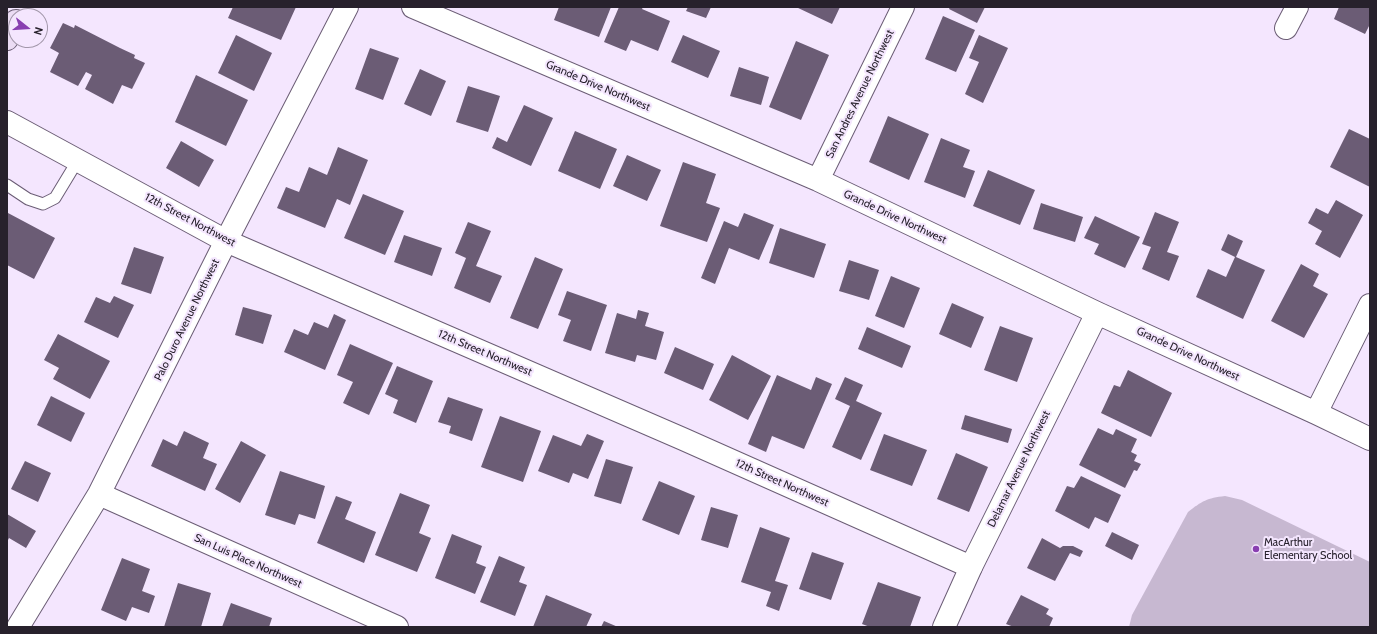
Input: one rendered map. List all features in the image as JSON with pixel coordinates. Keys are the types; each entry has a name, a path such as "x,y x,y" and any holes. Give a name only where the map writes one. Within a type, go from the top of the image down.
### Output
{"street":[{"name":"Palo Duro Avenue Northwest","path":"18,627 99,494 226,241 347,7"},
{"name":"Grande Drive Northwest","path":"414,7 818,180 1097,313 1370,439"},
{"name":"San Andres Avenue Northwest","path":"818,180 903,7"},
{"path":"1286,28 1297,7"},
{"name":"12th Street Northwest","path":"7,122 226,241 683,439 971,567"},
{"path":"1316,413 1370,305"},
{"name":"Delamar Avenue Northwest","path":"944,627 971,567 1097,313"},
{"name":"San Luis Place Northwest","path":"99,494 397,627"}],"lane":[{"path":"7,185 28,199 43,204 55,198 78,160"}],"shaded area":[{"path":"1225,496 1242,500 1370,562 1370,627 1129,627 1132,615 1188,512 1205,501"}],"building":[{"path":"233,7 296,7 281,40 228,18"},
{"path":"559,7 611,7 599,37 554,20"},
{"path":"619,7 643,7 642,9 670,21 658,51 631,40 626,51 604,42"},
{"path":"688,7 711,7 706,18 686,11"},
{"path":"796,7 840,7 832,24"},
{"path":"950,7 985,7 977,23 949,9"},
{"path":"1339,7 1370,7 1370,24 1365,34 1334,19"},
{"path":"943,16 975,30 956,72 925,59"},
{"path":"63,23 74,28 75,25 135,55 134,58 145,63 132,89 122,85 113,104 85,89 92,75 86,72 78,86 50,72 59,53 50,48"},
{"path":"236,35 272,53 254,91 218,73"},
{"path":"683,35 720,51 708,78 671,62"},
{"path":"979,35 1008,48 983,103 965,94 979,62 969,58"},
{"path":"796,41 829,55 801,120 769,107"},
{"path":"370,48 399,58 383,100 355,89"},
{"path":"739,67 769,77 761,105 730,96"},
{"path":"420,69 446,81 431,116 404,104"},
{"path":"196,75 248,100 226,146 175,122"},
{"path":"468,86 500,96 488,132 456,122"},
{"path":"524,105 553,118 531,166 492,148 497,137 507,142"},
{"path":"888,116 929,134 909,180 869,162"},
{"path":"1349,129 1370,139 1370,187 1330,167"},
{"path":"575,131 617,149 600,189 558,171"},
{"path":"941,138 970,150 963,167 975,171 965,198 924,182"},
{"path":"181,141 214,160 199,187 166,168"},
{"path":"338,147 368,160 350,205 337,199 325,228 277,208 286,187 299,192 309,167 327,175"},
{"path":"627,155 661,170 647,201 613,186"},
{"path":"683,162 716,174 706,203 720,208 707,242 660,226"},
{"path":"988,170 1035,190 1020,225 973,206"},
{"path":"363,194 404,211 385,255 344,238"},
{"path":"1336,200 1363,215 1340,258 1315,244 1322,231 1308,223 1316,208 1328,214"},
{"path":"1041,203 1083,217 1075,242 1033,229"},
{"path":"1155,212 1179,222 1167,252 1179,256 1169,281 1142,269 1151,247 1142,244"},
{"path":"8,213 55,238 34,279 7,265"},
{"path":"744,213 774,225 759,260 729,248 715,284 701,278 724,221 738,227"},
{"path":"1095,216 1140,237 1125,268 1094,254 1099,244 1084,238"},
{"path":"468,222 491,231 476,266 502,276 490,303 454,288 466,258 455,253"},
{"path":"780,228 826,244 814,278 769,263"},
{"path":"1228,234 1243,241 1236,257 1265,270 1243,319 1196,297 1208,269 1226,277 1235,257 1221,250"},
{"path":"404,235 442,248 432,276 394,262"},
{"path":"134,247 164,257 151,294 121,284"},
{"path":"535,257 563,269 538,329 510,318"},
{"path":"849,260 879,270 869,300 839,291"},
{"path":"1301,264 1319,274 1313,286 1328,294 1304,338 1271,321"},
{"path":"891,276 920,288 904,328 875,316"},
{"path":"567,291 607,305 591,351 563,341 571,320 558,315"},
{"path":"114,296 134,305 118,338 84,322 96,297 110,303"},
{"path":"952,303 984,317 971,348 939,334"},
{"path":"243,307 272,315 263,344 235,335"},
{"path":"638,310 649,313 645,326 664,332 656,360 637,355 635,362 605,353 617,313 636,319"},
{"path":"334,314 346,320 325,370 284,352 294,329 308,335 314,322 328,328"},
{"path":"1000,326 1033,338 1017,382 984,370"},
{"path":"867,327 911,346 902,368 858,349"},
{"path":"58,334 110,361 90,399 53,379 59,368 44,360"},
{"path":"350,344 393,363 369,415 343,403 353,382 337,375"},
{"path":"675,347 714,364 703,390 664,373"},
{"path":"732,355 771,376 748,420 709,400"},
{"path":"397,366 433,381 416,423 393,413 398,400 385,394"},
{"path":"1128,370 1172,393 1151,437 1101,413 1114,385 1120,387"},
{"path":"777,375 811,390 816,377 832,384 804,449 772,436 766,452 748,444"},
{"path":"845,377 863,385 856,401 882,413 861,460 832,447 850,406 835,399"},
{"path":"51,396 85,413 71,442 37,425"},
{"path":"448,397 483,409 472,441 449,433 451,426 438,422"},
{"path":"965,415 1012,429 1008,443 961,429"},
{"path":"500,416 541,431 523,482 481,467"},
{"path":"1098,428 1113,435 1116,429 1137,439 1131,452 1137,455 1134,461 1141,464 1137,471 1134,470 1125,488 1079,465"},
{"path":"184,431 209,443 203,458 217,464 205,491 151,466 163,439 177,446"},
{"path":"587,434 604,441 588,479 573,473 569,483 538,471 553,435 581,446"},
{"path":"884,434 927,450 912,486 870,470"},
{"path":"241,441 266,455 240,503 215,489"},
{"path":"956,453 988,467 969,512 937,499"},
{"path":"606,459 633,467 621,504 594,496"},
{"path":"25,461 51,473 38,502 11,489"},
{"path":"280,471 325,486 315,519 299,514 295,525 265,515"},
{"path":"1081,476 1121,495 1108,523 1095,517 1089,529 1055,511 1067,486 1074,488"},
{"path":"659,481 695,496 679,535 642,520"},
{"path":"400,493 430,505 419,533 431,538 417,572 375,555"},
{"path":"336,496 352,502 345,519 376,532 364,563 317,543"},
{"path":"711,507 738,515 728,548 701,540"},
{"path":"7,514 36,531 26,548 9,538 7,542"},
{"path":"760,527 790,538 775,581 788,585 779,611 766,606 771,592 741,582"},
{"path":"1112,532 1139,545 1132,560 1105,546"},
{"path":"452,534 482,546 476,563 486,567 475,594 435,578"},
{"path":"1042,538 1060,548 1063,546 1073,546 1083,551 1080,557 1070,553 1055,581 1027,568"},
{"path":"812,552 844,563 831,600 799,589"},
{"path":"499,556 525,567 519,582 527,585 515,616 480,602"},
{"path":"122,558 150,569 142,591 155,596 149,613 132,607 126,621 101,610"},
{"path":"878,582 921,597 910,627 870,627 862,624"},
{"path":"178,583 211,593 201,627 164,627"},
{"path":"546,595 592,614 586,627 533,627"},
{"path":"1021,595 1049,609 1046,614 1053,618 1049,627 1014,627 1006,624"},
{"path":"231,603 272,618 269,627 222,627"},
{"path":"604,621 618,627 601,627"}],"place":[{"name":"MacArthur Elementary School","path":"1256,549"}]}
